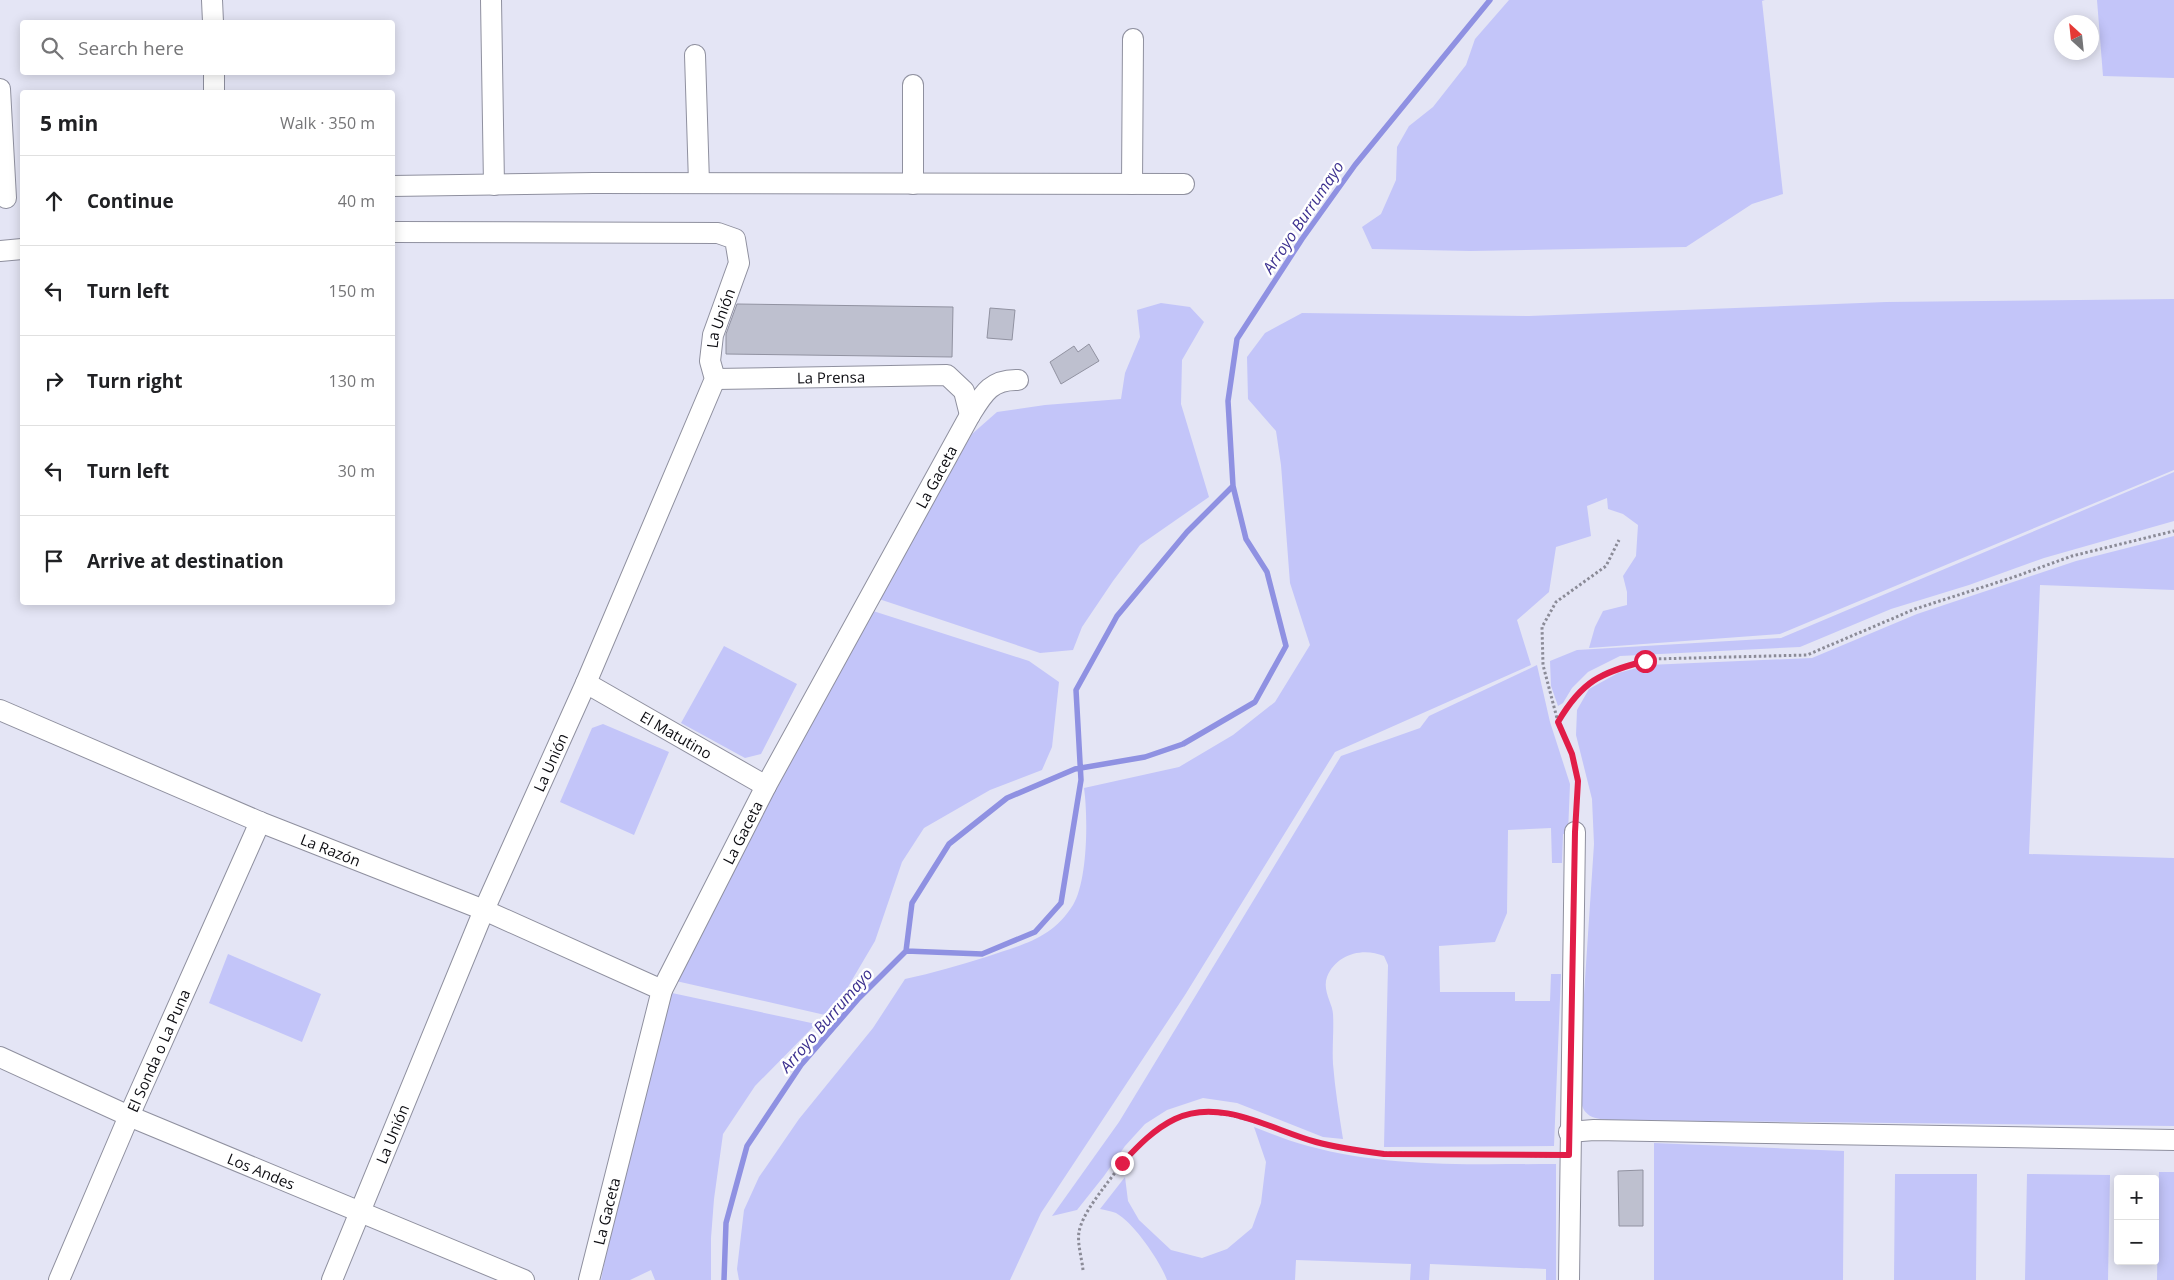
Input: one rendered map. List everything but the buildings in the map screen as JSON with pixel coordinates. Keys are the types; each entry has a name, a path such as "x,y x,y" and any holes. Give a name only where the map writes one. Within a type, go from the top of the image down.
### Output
{"street":[{"path":"212,0 213,20"},
{"path":"491,0 494,185"},
{"path":"1132,184 1133,39"},
{"path":"696,55 699,183"},
{"path":"214,75 214,90"},
{"path":"912,184 913,86"},
{"path":"0,89 10,198"},
{"path":"395,186 699,183 1184,184"},
{"name":"La Unión","path":"332,1280 484,910 586,683 715,379 710,361 713,335 739,262 735,239 718,233 395,232"},
{"path":"0,251 20,249"},
{"name":"La Prensa","path":"715,379 947,375 964,391 970,415"},
{"name":"La Gaceta","path":"589,1280 662,990 766,786 970,415 986,392 998,382 1018,380"},
{"name":"El Matutino","path":"586,683 766,786"},
{"name":"La Razón","path":"0,710 260,822 484,910 662,990"},
{"name":"El Sonda o La Puna","path":"59,1280 129,1116 260,822"},
{"path":"1568,1280 1575,832"},
{"name":"Los Andes","path":"0,1058 129,1116 524,1280"},
{"path":"1569,1132 1604,1130 2174,1140"}],"path":[{"path":"1558,722 1570,702 1585,686 1603,674 1621,668 1654,659 1807,654 1915,609 2072,556 2174,531"},
{"path":"1575,832 1578,781 1572,754 1558,722 1543,665 1542,627 1556,602 1606,566 1619,540"},
{"path":"1083,1270 1079,1232 1091,1205 1122,1163 1147,1137 1176,1118 1201,1112 1235,1115 1316,1142 1384,1154 1569,1155"}],"shaded area":[{"path":"1509,0 1765,0 1762,1 1783,194 1752,204 1686,247 1471,251 1372,249 1362,227 1381,214 1396,180 1397,147 1409,126 1433,107 1466,65 1475,39"},
{"path":"2097,0 2174,0 2174,78 2103,76"},
{"path":"2174,299 2174,470 1780,634 1589,648 1595,627 1603,611 1627,605 1627,592 1623,576 1636,556 1638,525 1623,514 1608,509 1607,498 1587,506 1591,536 1556,547 1549,592 1517,620 1531,665 1335,752 1185,995 1041,1213 1010,1280 739,1280 737,1269 744,1210 759,1177 799,1119 873,1028 905,979 1011,949 1035,939 1055,926 1065,917 1073,905 1082,880 1086,848 1084,788 1179,767 1233,735 1275,702 1310,645 1290,583 1281,465 1276,431 1248,399 1247,357 1265,333 1302,313 1529,316 1886,302"},
{"path":"1161,303 1190,307 1204,322 1182,360 1181,404 1209,497 1140,545 1082,627 1073,650 1040,653 876,598 972,434 997,412 1045,405 1121,399 1125,373 1140,337 1137,310"},
{"path":"2174,472 2174,521 2044,558 1969,585 1891,609 1800,647 1620,656 1588,672 1572,688 1563,703 1558,706 1551,686 1550,661 1577,650 1781,638"},
{"path":"2174,536 2174,590 2040,585 2029,854 2174,858 2174,1126 1608,1120 1592,1117 1584,1110 1578,1085 1594,844 1592,799 1576,735 1577,710 1589,689 1618,673 1648,665 1812,658 1917,614 2076,561"},
{"path":"870,610 1029,661 1059,682 1052,747 1042,770 990,790 924,828 902,862 875,941 842,997 825,1015 676,981 682,964"},
{"path":"724,646 797,684 761,754 745,758 681,723"},
{"path":"1537,665 1550,722 1570,784 1568,833 1563,834 1562,863 1552,863 1551,828 1508,830 1507,913 1495,942 1439,946 1440,992 1515,992 1515,1001 1550,1001 1551,974 1561,974 1554,1146 1384,1147 1388,965 1384,956 1368,952 1359,953 1343,958 1337,963 1331,969 1326,982 1333,1014 1333,1064 1343,1139 1323,1137 1237,1103 1203,1098 1167,1110 1145,1124 1125,1146 1077,1210 1052,1216 1119,1122 1341,756 1420,728 1429,716"},
{"path":"603,724 669,752 634,835 560,802 592,728"},
{"path":"228,954 321,994 302,1042 209,1003"},
{"path":"672,993 816,1024 755,1086 723,1134 714,1199 711,1238 711,1280 655,1280 651,1270 630,1280 601,1280 640,1099 649,1063"},
{"path":"1254,1127 1308,1146 1369,1158 1462,1164 1556,1164 1556,1280 1546,1280 1546,1269 1430,1264 1429,1280 1410,1280 1411,1264 1296,1260 1295,1280 1167,1280 1153,1253 1131,1225 1116,1213 1100,1209 1125,1177 1128,1201 1139,1220 1171,1250 1202,1258 1227,1249 1252,1228 1261,1203 1266,1162"},
{"path":"1654,1143 1844,1151 1843,1280 1654,1280"},
{"path":"2159,1172 2174,1172 2174,1280 2157,1280 2157,1265 2159,1265"},
{"path":"1895,1174 1977,1174 1976,1280 1894,1280"},
{"path":"2027,1174 2110,1175 2108,1280 2025,1280"}],"waterway":[{"name":"Arroyo Burrumayo","path":"724,1280 726,1223 747,1146 801,1065 859,998 906,951 982,954 1035,932 1061,903 1081,780 1076,690 1117,616 1187,532 1233,486 1228,401 1237,339 1302,239 1355,165 1490,0"},
{"name":"Arroyo Burrumayo","path":"906,951 912,903 949,844 1007,798 1075,769 1145,757 1183,744 1255,702 1286,646 1267,572 1246,539 1233,486"}],"route":[{"path":"1122,1163 1147,1137 1176,1118 1201,1112 1235,1115 1316,1142 1384,1154 1569,1155 1575,832 1578,781 1572,754 1558,722 1570,702 1585,686 1603,674 1645,661"}]}
